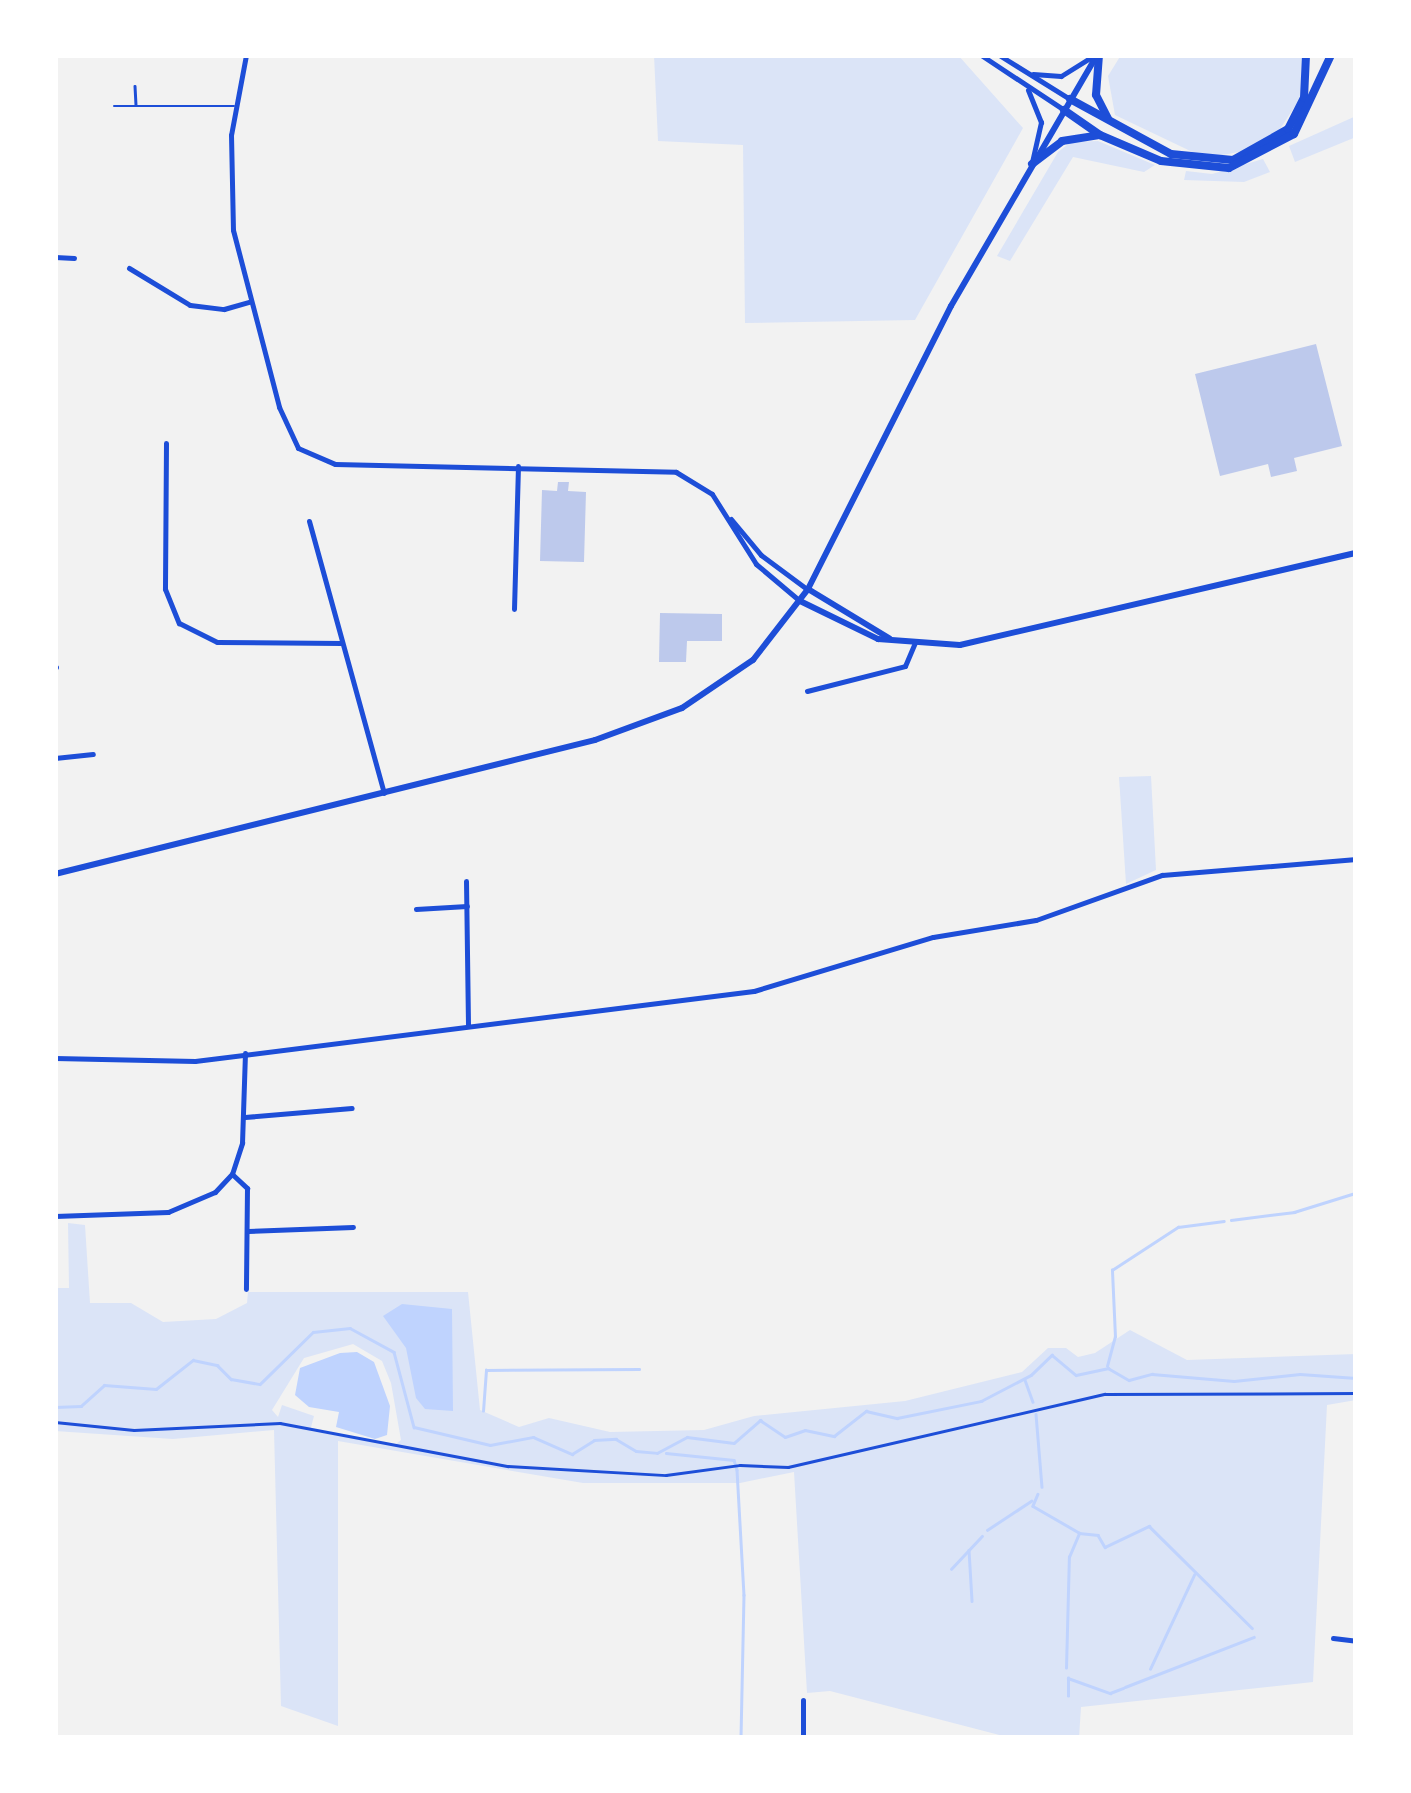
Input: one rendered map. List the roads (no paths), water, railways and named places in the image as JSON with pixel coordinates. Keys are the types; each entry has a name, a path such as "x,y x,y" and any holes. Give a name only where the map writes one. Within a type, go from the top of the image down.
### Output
{"highway":[{"path":"1097,55 1096,97 1110,123"},
{"path":"1070,100 1186,159 1247,156 1280,137 1295,118 1306,89 1306,55"},
{"path":"1064,110 1100,135 1184,167 1242,165 1294,134 1330,55"},
{"path":"1032,164 1062,140 1100,135"}],"main road":[{"path":"55,874 384,793 666,716 753,660 808,589 916,372 1097,55"},
{"path":"800,601 864,634 915,643 1016,637 1356,554"},
{"path":"808,589 890,638"}],"street":[{"path":"246,55 234,106 230,195 250,301 287,431 304,454 334,464 676,472 704,487 761,555 808,589"},
{"path":"981,55 1028,90 1064,110"},
{"path":"999,55 1070,100"},
{"path":"1025,72 1061,76 1097,55"},
{"path":"1028,90 1041,122 1032,164"},
{"path":"55,257 74,258"},
{"path":"129,268 190,305 224,308 250,301"},
{"path":"166,442 165,589 178,622 217,642 342,642"},
{"path":"514,609 518,466"},
{"path":"729,517 756,564 800,601"},
{"path":"309,520 384,793"},
{"path":"807,691 904,666 915,643"},
{"path":"55,758 93,754"},
{"path":"55,1058 160,1064 754,991 933,938 1082,908 1162,875 1356,859"},
{"path":"466,881 468,1026"},
{"path":"416,908 466,906"},
{"path":"55,1216 178,1210 209,1196 232,1174 246,1117 246,1053"},
{"path":"246,1117 352,1108"},
{"path":"232,1174 246,1182 246,1288"},
{"path":"248,1232 352,1228"},
{"path":"1333,1638 1356,1641"},
{"path":"802,1738 803,1700"}],"lane":[{"path":"136,86 136,105"},
{"path":"114,106 234,106"}],"water":[{"path":"402,1304 452,1309 453,1411 425,1409 416,1398 406,1348 383,1316"},
{"path":"357,1352 374,1362 390,1406 387,1435 375,1439 336,1427 339,1412 309,1407 295,1395 300,1368 340,1353"}],"waterway":[{"path":"1231,1220 1294,1212 1352,1194"},
{"path":"1107,1366 1115,1337 1112,1270 1178,1227 1224,1221"},
{"path":"55,1407 81,1406 104,1385 156,1389 193,1360 217,1365 231,1379 260,1384 313,1332 350,1328 394,1352 414,1427 490,1445 533,1437 572,1454 594,1440 616,1439 636,1451 657,1453 687,1437 734,1443 760,1420 785,1437 805,1430 834,1436 866,1411 897,1418 981,1401 1031,1375 1052,1355 1076,1375 1108,1368 1129,1380 1152,1374 1234,1381 1300,1374 1356,1378"},
{"path":"483,1411 486,1370 639,1369"},
{"path":"1025,1380 1033,1402"},
{"path":"1036,1414 1042,1487"},
{"path":"666,1453 734,1460 737,1470 744,1595 741,1738"},
{"path":"1038,1494 1033,1506 1078,1532"},
{"path":"987,1530 1031,1501"},
{"path":"1079,1533 1098,1535 1105,1547 1149,1526 1252,1628"},
{"path":"1066,1668 1069,1557 1079,1533"},
{"path":"951,1569 982,1536"},
{"path":"969,1550 972,1601"},
{"path":"1150,1669 1194,1575"},
{"path":"1125,1687 1254,1637"},
{"path":"1068,1696 1068,1678 1110,1693 1123,1688"}]}
